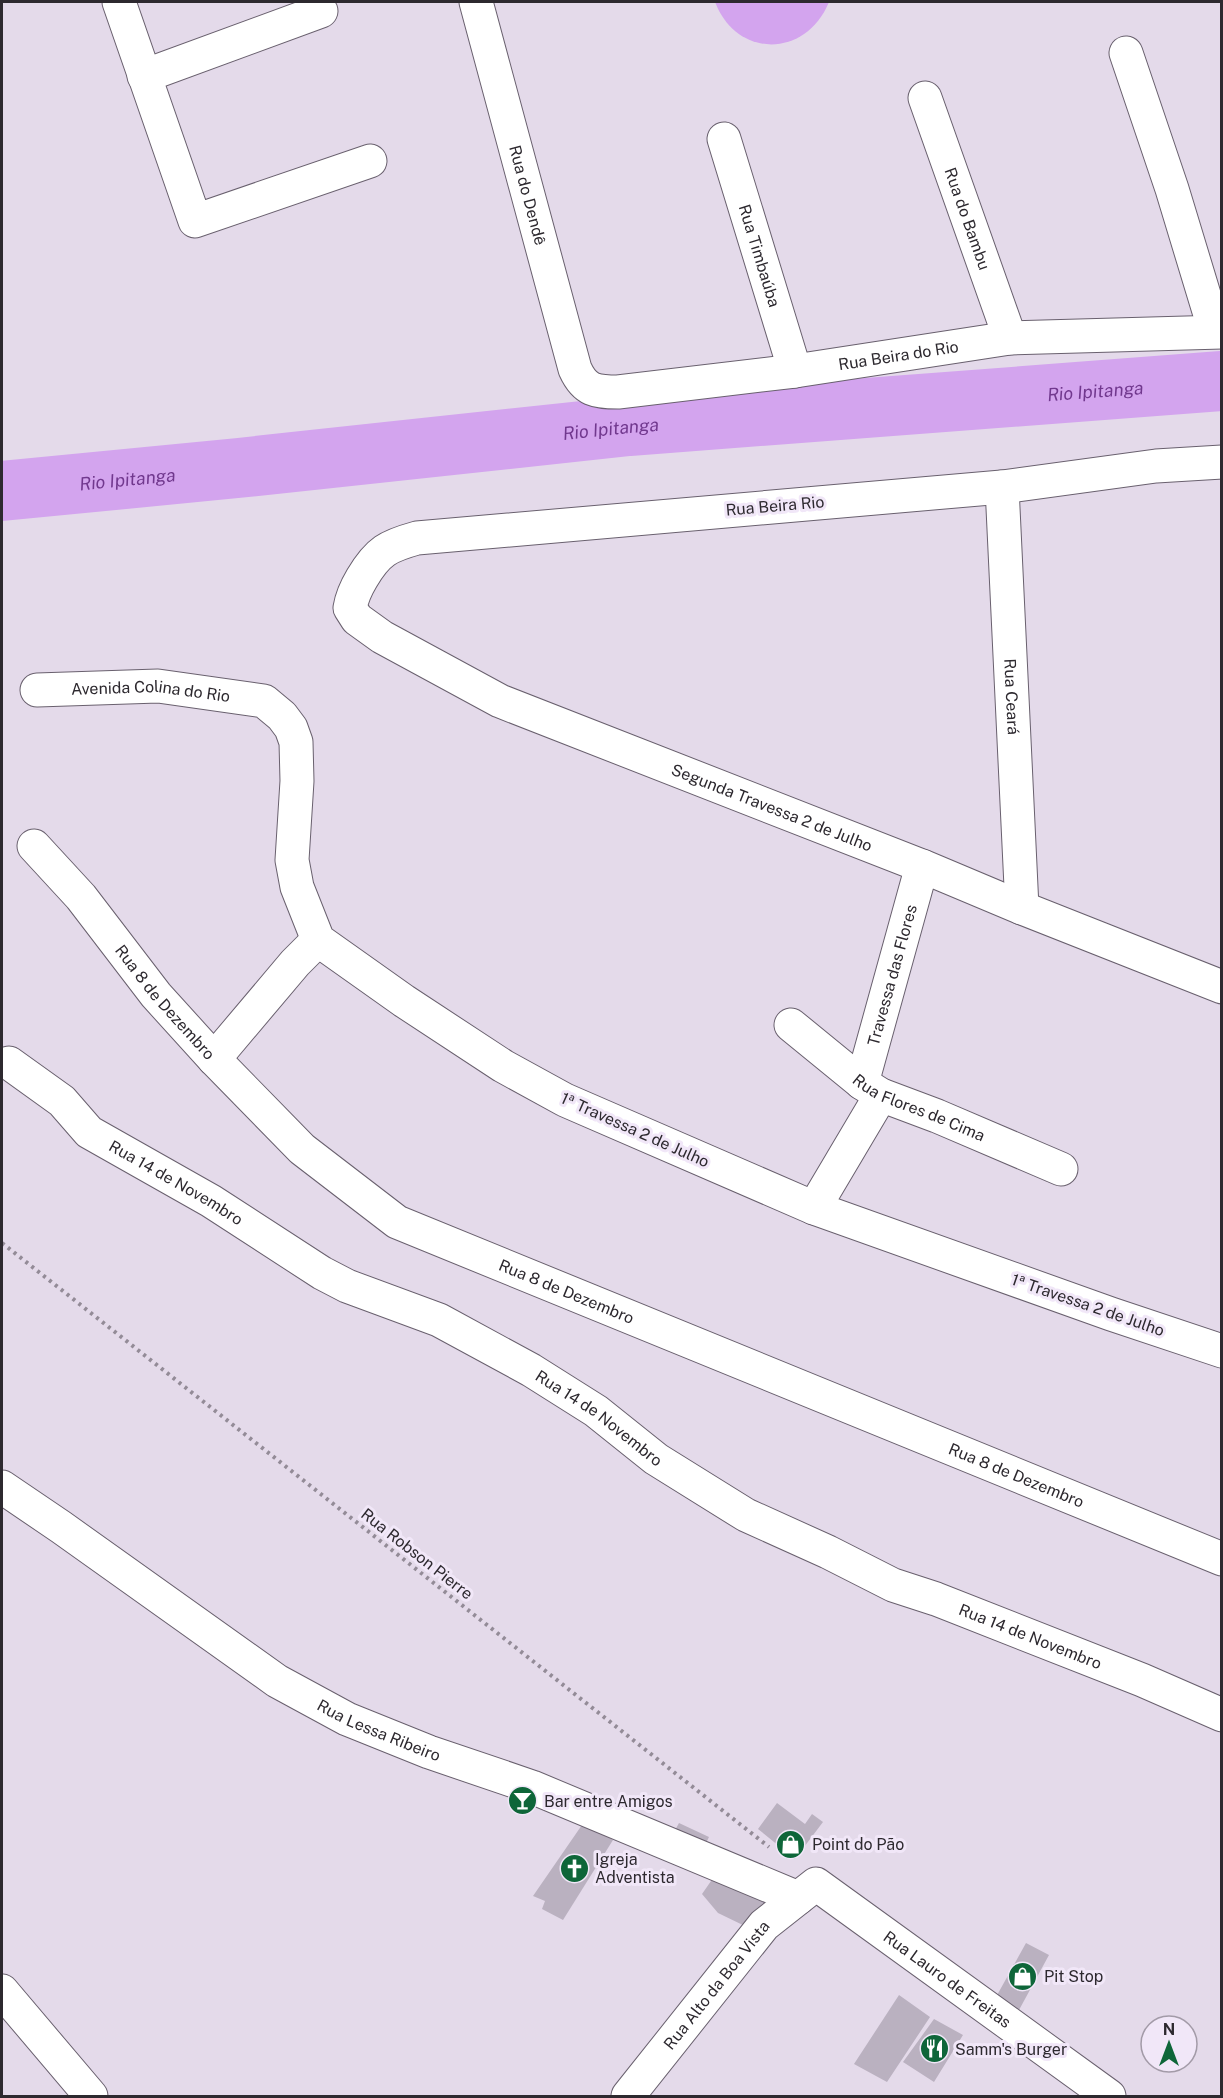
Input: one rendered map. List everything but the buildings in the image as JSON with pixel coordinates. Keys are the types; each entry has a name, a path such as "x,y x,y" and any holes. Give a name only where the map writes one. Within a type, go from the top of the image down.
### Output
{"street":[{"path":"119,2 195,220 370,162"},
{"name":"Rua do Dendê","path":"476,2 575,369 585,385"},
{"path":"144,76 321,11"},
{"name":"Rua Beira do Rio","path":"585,385 602,392 618,392 795,371 1010,338 1218,331 1126,53"},
{"name":"Rua do Bambu","path":"924,98 1010,338"},
{"name":"Rua Timbaúba","path":"724,140 795,371"},
{"name":"Rua Beira Rio","path":"353,594 372,560 384,550 417,538 1002,486 1156,466 1221,462"},
{"name":"Rua Ceará","path":"1002,486 1023,908"},
{"name":"Segunda Travessa 2 de Julho","path":"353,594 350,608 357,620 382,637 500,701 922,866 1221,987"},
{"name":"Avenida Colina do Rio","path":"37,690 158,686 264,701 282,716 291,728 296,742 297,781 292,860 297,887 318,940"},
{"name":"Rua 8 de Dezembro","path":"34,846 81,897 156,995 214,1059 302,1149 397,1221 1221,1559"},
{"name":"Travessa das Flores","path":"814,1208 871,1089 922,866"},
{"path":"214,1059 318,940"},
{"name":"1ª Travessa 2 de Julho","path":"318,940 404,1001 503,1066 614,1121 814,1208 1221,1352"},
{"name":"Rua Flores de Cima","path":"791,1025 871,1089 1061,1169"},
{"name":"Rua 14 de Novembro","path":"9,1063 62,1101 89,1132 210,1201 322,1273 347,1286 439,1320 531,1370 596,1411 656,1459 746,1515 828,1552 893,1585 936,1599 1142,1680 1221,1715"},
{"name":"Rua Lessa Ribeiro","path":"2,1486 277,1681 347,1719 429,1752 532,1786 807,1891"},
{"name":"Rua Alto da Boa Vista","path":"628,2097 764,1925 807,1891"},
{"name":"Rua Lauro de Freitas","path":"807,1891 1109,2097"},
{"path":"2,1991 91,2097"}],"path":[{"name":"Rua Robson Pierre","path":"2,1243 769,1847"}],"shaded area":[{"path":"715,2 829,2 818,20 805,34 789,42 772,44 755,42 739,34 725,21"}],"waterway":[{"name":"Rio Ipitanga","path":"2,491 629,426 1222,381"}],"place":[{"name":"Bar entre Amigos","path":"523,1801"},
{"name":"Point do Pão","path":"791,1844"},
{"name":"Igreja Adventista","path":"574,1868"},
{"name":"Pit Stop","path":"1023,1976"},
{"name":"Samm's Burger","path":"934,2049"}]}
